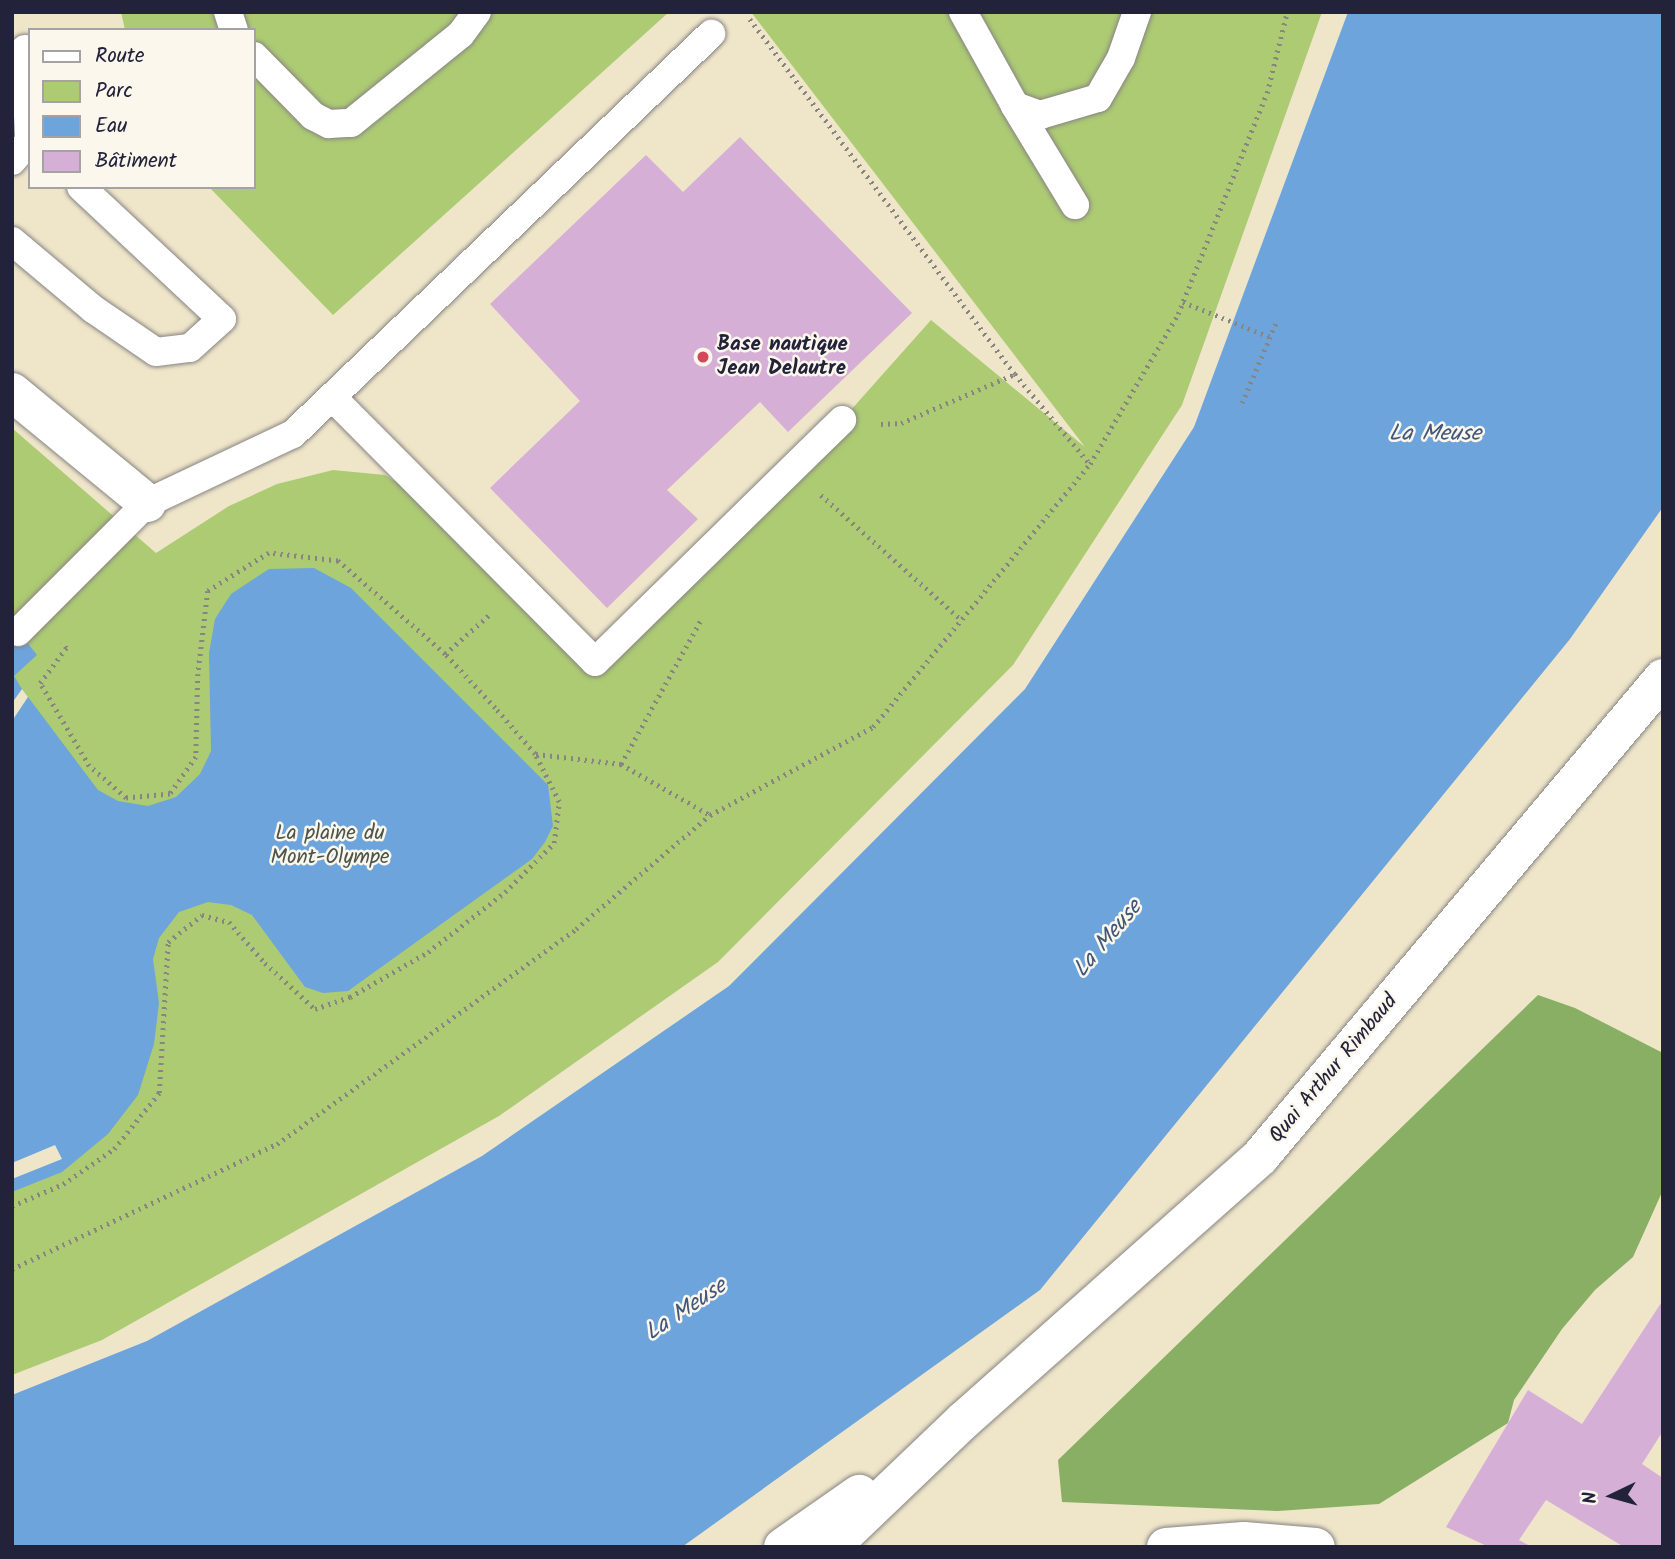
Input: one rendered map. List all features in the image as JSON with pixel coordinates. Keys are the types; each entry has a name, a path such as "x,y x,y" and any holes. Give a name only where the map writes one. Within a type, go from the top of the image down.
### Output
{"main road":[{"path":"12,392 147,503"},
{"name":"Quai Arthur Rimbaud","path":"831,1547 964,1420 1260,1157 1663,678"},
{"name":"Quai Arthur Rimbaud","path":"783,1547 964,1420"},
{"path":"1166,1547 1243,1544 1316,1547"}],"lane":[{"path":"256,58 313,116 329,124 351,123 461,34 477,12"},
{"path":"963,12 1015,106 1075,205"},
{"path":"1015,106 1040,115 1098,98 1121,58 1136,12"},
{"path":"18,632 147,503 293,434 711,34"},
{"path":"25,49 28,116"},
{"path":"12,161 28,140"},
{"path":"12,241 93,309 156,352 190,348 222,319 83,189"},
{"path":"332,397 596,662 789,467 842,420"}],"path":[{"path":"745,12 1015,374 1090,464"},
{"path":"12,1269 277,1144 576,929 710,815 873,727 1090,464 1183,302 1267,93 1287,12"},
{"path":"1183,302 1270,337"},
{"path":"1242,403 1277,320"},
{"path":"842,420 901,423 1015,374"},
{"path":"789,467 962,620"},
{"path":"12,1206 63,1184 114,1149 159,1093 169,942 202,915 229,922 264,963 315,1009 350,997 428,951 505,892 554,843 559,802 535,754 445,654 338,561 269,553 208,591 198,674 196,757 170,794 126,798 89,766 40,683 66,648 39,611"},
{"path":"621,764 708,606"},
{"path":"445,654 494,611"},
{"path":"535,754 621,764 710,815"}],"green space":[{"path":"121,12 669,12 333,315 211,189 256,189 256,28 125,28"},
{"name":"La plaine du Mont-Olympe","path":"751,12 1322,12 1182,405 1013,665 718,962 499,1116 102,1340 12,1375 12,428 156,553 229,506 277,484 333,470 385,475 454,519 596,661 842,420 931,320 1085,447"},
{"path":"1538,995 1575,1008 1663,1053 1663,1190 1633,1257 1595,1290 1562,1329 1514,1400 1508,1423 1379,1504 1278,1511 1062,1502 1058,1460"}],"water":[{"name":"La Meuse","path":"1348,12 1663,12 1663,507 1570,639 1040,1290 682,1547 12,1547 12,1395 147,1341 482,1156 729,986 1025,689 1194,427"},
{"path":"314,568 351,588 548,785 553,826 532,859 348,991 323,993 305,987 252,915 231,905 208,902 179,912 159,938 153,959 159,1003 154,1044 138,1095 108,1134 62,1172 12,1192 12,623 37,655 14,676 22,689 98,790 118,801 148,806 176,797 200,774 211,751 209,653 215,619 231,594 269,569"}],"pier":[{"path":"22,689 28,697 12,721 12,703"},
{"path":"55,1145 62,1159 12,1179 12,1163"}],"building":[{"name":"Base nautique Jean Delautre","path":"740,137 912,313 788,432 760,402 667,490 698,519 607,608 490,488 580,401 490,304 646,155 683,192"},
{"path":"1663,1300 1663,1431 1642,1464 1663,1478 1663,1547 1624,1547 1546,1500 1519,1540 1532,1547 1489,1547 1446,1527 1528,1390 1582,1424"}],"place":[{"name":"Base nautique Jean Delautre","path":"703,357"}]}
